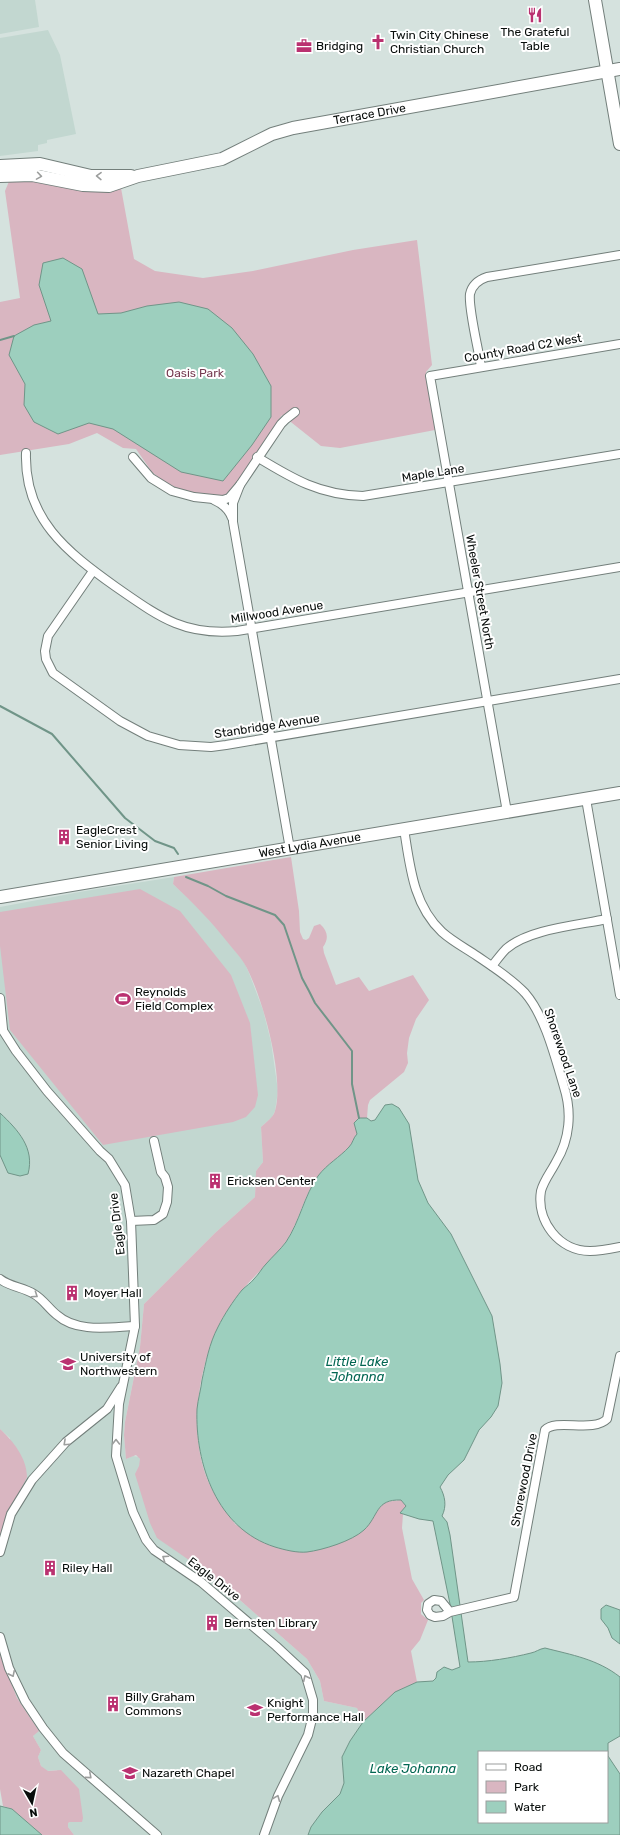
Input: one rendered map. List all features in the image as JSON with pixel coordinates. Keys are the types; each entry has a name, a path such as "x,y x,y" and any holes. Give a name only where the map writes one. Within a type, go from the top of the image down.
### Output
{"street":[{"path":"595,0 620,144"},
{"name":"Terrace Drive","path":"0,166 40,164 91,176 138,176 222,160 272,134 293,128 620,69"},
{"name":"Terrace Drive","path":"0,176 32,174 74,184 96,186 118,184 138,176"},
{"path":"481,367 470,295 474,285 486,277 620,255"},
{"name":"County Road C2 West","path":"430,376 620,344"},
{"name":"Wheeler Street North","path":"430,376 507,812"},
{"path":"133,457 147,473 161,485 183,495 224,500 229,498 240,485 257,457 286,419 296,412"},
{"name":"Millwood Avenue","path":"26,453 25,470 27,481 40,514 60,543 73,556 151,611 179,625 207,632 221,632 252,628 620,567"},
{"name":"Maple Lane","path":"257,457 304,485 342,495 379,494 620,454"},
{"path":"240,485 233,503 233,522 290,849"},
{"path":"210,499 223,505 230,514 233,522"},
{"name":"Stanbridge Avenue","path":"93,571 48,636 45,651 46,659 53,673 125,724 148,736 164,742 194,747 211,747 620,679"},
{"name":"West Lydia Avenue","path":"0,897 620,793"},
{"path":"586,799 620,995"},
{"name":"Shorewood Lane","path":"404,829 414,886 425,911 443,932 515,983 532,1003 543,1024 568,1099 569,1113 567,1138 562,1151 545,1181 542,1191 542,1210 544,1220 555,1236 571,1247 589,1251 620,1247"},
{"path":"492,966 506,949 533,935 548,930 607,919"},
{"name":"Eagle Drive","path":"0,998 1,1027 13,1046 47,1091 109,1159 125,1184 131,1222 135,1326 118,1417 116,1456 133,1512 146,1540 154,1550 201,1582 275,1644 305,1673 310,1685 314,1700 313,1715 308,1735 278,1796 264,1835"},
{"path":"131,1222 154,1220 163,1214 167,1202 168,1187 165,1177 161,1172 154,1141"},
{"path":"0,1279 6,1284 34,1294 56,1315 73,1324 87,1327 135,1326"},
{"name":"Shorewood Drive","path":"450,1612 514,1597 545,1430 554,1426 598,1425 607,1419 620,1356"},
{"name":"Eagle Drive","path":"0,1552 11,1514 32,1480 66,1442 107,1409 123,1385"},
{"path":"107,1409 118,1417"},
{"path":"0,1637 9,1668 25,1701 46,1732 63,1753 157,1835"}],"shaded area":[{"path":"0,0 35,0 39,27 0,34"},
{"path":"48,30 60,55 76,134 47,140 47,143 38,145 38,151 0,156 0,38"},
{"name":"University of Northwestern","path":"174,877 173,884 210,919 244,962 263,1010 271,1042 278,1091 275,1111 272,1117 261,1127 263,1162 256,1171 255,1197 215,1233 144,1304 140,1347 125,1422 124,1435 126,1459 133,1456 139,1457 141,1461 139,1466 189,1559 226,1589 228,1587 235,1592 233,1594 307,1659 320,1681 324,1701 357,1708 359,1712 363,1722 350,1741 342,1757 344,1783 340,1794 322,1812 311,1827 308,1835 74,1835 68,1827 68,1823 82,1822 57,1770 47,1771 41,1766 38,1757 41,1750 33,1736 38,1731 17,1698 0,1655 0,1536 5,1522 10,1438 0,1429 0,907 85,891"}],"green space":[{"name":"Oasis Park","path":"10,179 121,188 134,259 155,271 203,278 253,271 353,250 417,240 432,365 426,372 435,430 340,448 321,446 282,415 231,492 221,497 183,491 163,481 152,472 136,449 123,448 97,433 69,444 0,455 0,302 20,298 5,191"},
{"path":"291,857 299,911 300,932 303,939 306,940 309,938 314,926 320,924 325,929 327,938 323,947 324,953 336,985 359,977 369,991 413,975 429,1000 416,1019 409,1038 407,1053 408,1063 404,1072 370,1100 367,1118 359,1118 357,1134 351,1145 347,1151 319,1175 314,1182 287,1240 275,1256 247,1284 230,1306 211,1345 205,1364 198,1404 197,1424 202,1463 208,1481 217,1499 236,1525 337,1544 363,1530 378,1507 385,1502 401,1500 406,1506 401,1513 403,1514 402,1528 412,1579 424,1600 421,1603 421,1614 428,1620 420,1640 411,1651 417,1682 395,1692 363,1722 357,1708 324,1701 320,1681 307,1659 233,1594 234,1592 228,1587 226,1589 202,1569 157,1538 150,1523 135,1474 139,1466 140,1459 136,1455 126,1459 124,1435 125,1422 140,1347 144,1304 215,1233 255,1197 256,1171 263,1162 261,1127 271,1118 274,1113 277,1096 277,1078 270,1036 258,994 251,977 244,963 223,936 173,884 174,877"},
{"name":"Reynolds Field Complex","path":"140,889 180,911 231,975 250,1023 258,1095 255,1107 246,1117 233,1122 103,1145 10,1030 0,946 0,912"},
{"path":"0,1429 10,1439 22,1457 25,1463 27,1477 5,1522 0,1536"},
{"path":"0,1655 17,1698 39,1731 33,1736 41,1750 38,1757 41,1766 48,1771 61,1770 79,1789 83,1818 82,1822 68,1823 68,1827 74,1835 42,1835 12,1809 3,1806 0,1789"}],"water":[{"path":"63,258 82,269 98,314 121,313 147,306 179,302 208,309 232,328 253,354 271,386 271,417 252,445 223,481 181,472 113,429 89,423 58,434 34,422 24,405 25,384 9,355 14,336 34,325 51,321 39,285 43,263"},
{"name":"Little Lake Johanna","path":"392,1104 399,1108 409,1124 418,1180 428,1203 451,1234 492,1316 502,1383 498,1406 491,1417 479,1430 464,1460 448,1475 440,1487 445,1501 442,1516 447,1522 450,1535 468,1662 508,1658 533,1653 545,1648 593,1662 620,1677 620,1736 608,1743 608,1751 478,1751 478,1823 608,1823 608,1756 620,1774 620,1835 308,1835 311,1827 322,1812 340,1794 344,1783 342,1757 350,1741 363,1722 395,1692 417,1682 433,1681 436,1678 437,1672 444,1667 452,1670 460,1667 450,1604 433,1521 419,1519 400,1513 406,1506 401,1500 393,1500 386,1502 378,1509 369,1525 359,1534 345,1541 321,1549 307,1552 291,1551 275,1547 255,1538 238,1526 224,1510 214,1492 200,1451 197,1430 197,1409 206,1360 220,1322 242,1290 253,1280 286,1242 318,1176 349,1147 357,1134 354,1123 359,1118 367,1118 371,1121 375,1120 385,1105"},
{"path":"0,1113 19,1133 27,1148 30,1165 28,1174 20,1176 8,1173 0,1155"},
{"path":"606,1605 620,1610 620,1644 612,1638 608,1628 601,1619 601,1609"},
{"path":"0,1806 12,1809 42,1835 0,1835"}],"waterway":[{"path":"0,340 14,336"},
{"path":"0,706 52,734 125,818 155,841 174,848 178,854"},
{"path":"186,877 208,886 226,896 275,915 284,925 302,978 315,1003 352,1051 352,1084 359,1118"}],"place":[{"name":"The Grateful Table","path":"535,15"},
{"name":"Twin City Chinese Christian Church","path":"378,42"},
{"name":"Bridging","path":"304,46"},
{"name":"EagleCrest Senior Living","path":"64,837"},
{"name":"Reynolds Field Complex","path":"123,999"},
{"name":"Ericksen Center","path":"215,1181"},
{"name":"Moyer Hall","path":"72,1293"},
{"name":"University of Northwestern","path":"68,1364"},
{"name":"Riley Hall","path":"50,1568"},
{"name":"Bernsten Library","path":"212,1623"},
{"name":"Billy Graham Commons","path":"113,1704"},
{"name":"Knight Performance Hall","path":"255,1710"},
{"name":"Nazareth Chapel","path":"130,1773"}],"water label":[{"name":"Lake Johanna","path":"413,1768"}]}
